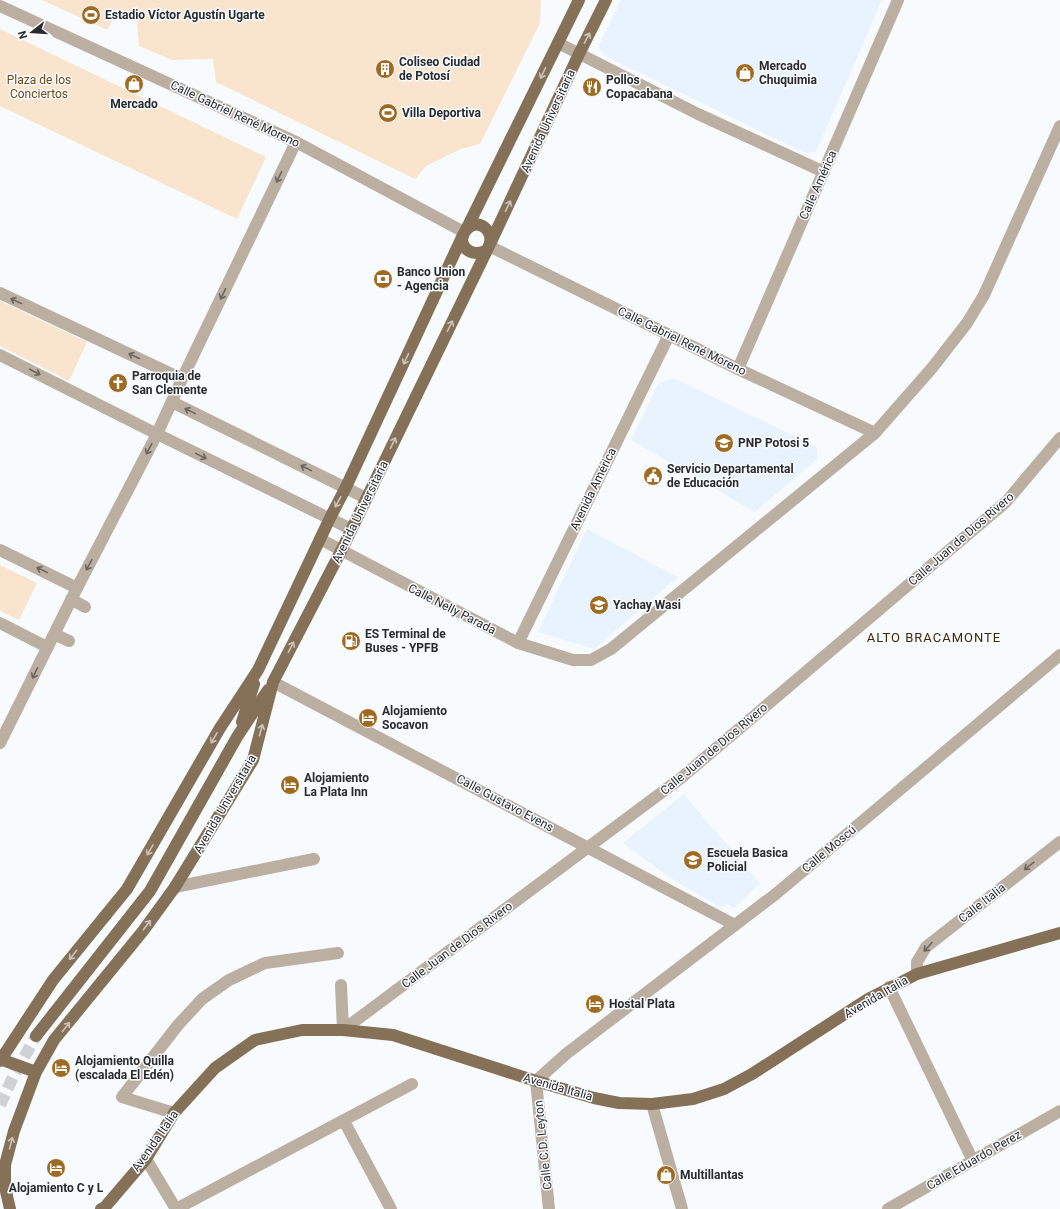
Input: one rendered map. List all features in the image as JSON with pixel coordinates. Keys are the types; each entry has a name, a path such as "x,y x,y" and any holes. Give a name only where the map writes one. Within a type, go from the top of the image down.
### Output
{"main road":[{"name":"Avenida Universitaria","path":"0,1060 53,980 127,889 220,728 258,670 346,487 464,232 579,0"},
{"name":"Avenida Universitaria","path":"9,1207 5,1187 5,1165 14,1130 36,1072 54,1040 143,931 175,887 253,760 273,682 341,551 606,0"},
{"path":"473,225 482,226 489,232 489,246 478,254 469,251 463,244 464,232 473,225"},
{"path":"237,737 258,670"},
{"path":"36,1036 150,891 237,737 273,682"},
{"name":"Avenida Italia","path":"101,1209 146,1159 174,1113 215,1068 255,1040 302,1030 343,1030 393,1035 594,1098 619,1103 652,1104 693,1099 724,1089 752,1074 868,999 917,974 1060,933"},
{"path":"0,1060 36,1072"}],"street":[{"name":"Calle América","path":"738,369 898,0"},
{"name":"Calle Gabriel René Moreno","path":"0,6 296,142 464,232"},
{"path":"558,43 698,114 824,172"},
{"path":"876,433 932,368 967,323 984,295 1060,126"},
{"path":"0,743 47,647 157,434 296,142"},
{"name":"Calle Gabriel René Moreno","path":"489,246 738,369 876,433"},
{"path":"0,293 182,379"},
{"name":"Avenida América","path":"518,643 669,335"},
{"path":"0,354 157,434 351,529"},
{"path":"172,402 366,498"},
{"name":"Calle Nelly Parada","path":"320,539 518,643 573,660 591,660 611,649 876,433"},
{"name":"Calle Juan de Dios Rivero","path":"343,1030 681,778 1006,502 1060,438"},
{"path":"0,550 77,588"},
{"path":"72,599 85,606"},
{"path":"0,623 47,647"},
{"path":"54,634 69,641"},
{"name":"Calle Moscú","path":"536,1081 566,1054 776,893 1060,655"},
{"name":"Calle Gustavo Evens","path":"273,682 735,925"},
{"name":"Calle Italia","path":"917,974 918,962 926,947 1060,842"},
{"path":"175,887 314,859"},
{"path":"174,1113 122,1097 178,1025 202,999 229,980 265,963 338,953"},
{"path":"341,985 343,1030"},
{"path":"889,988 973,1161"},
{"name":"Calle C.D. Leyton","path":"536,1081 549,1209"},
{"path":"146,1159 176,1209 412,1084"},
{"path":"652,1104 682,1209"},
{"name":"Calle Eduardo Perez","path":"888,1209 1060,1111"},
{"path":"344,1121 391,1209"}],"shaded area":[{"name":"Mercado Chuquimia","path":"621,0 882,0 816,152 805,153 605,56 598,47"},
{"name":"PNP Potosi 5","path":"673,378 817,447 817,459 755,512 631,440 658,384"},
{"name":"Yachay Wasi","path":"587,529 678,577 594,649 538,632"},
{"name":"Escuela Basica Policial","path":"685,793 686,797 760,883 734,908 726,903 721,908 669,877 623,843"}],"green space":[{"name":"Villa Deportiva","path":"42,0 541,0 540,23 480,144 461,149 426,166 415,179 216,82 213,59 172,60 139,46 137,21 115,17 107,30"},
{"name":"Plaza de los Conciertos","path":"0,29 266,157 237,219 0,106"},
{"path":"0,301 87,342 69,381 0,346"},
{"path":"0,565 37,583 19,620 0,611"}],"tunnel":[{"path":"0,1105 13,1077 36,1036"}],"place":[{"name":"Estadio Víctor Agustín Ugarte","path":"91,15"},
{"name":"Coliseo Ciudad de Potosí","path":"385,69"},
{"name":"Mercado Chuquimia","path":"745,73"},
{"name":"Mercado","path":"134,84"},
{"name":"Pollos Copacabana","path":"592,87"},
{"name":"Villa Deportiva","path":"388,113"},
{"name":"Banco Union - Agencia","path":"383,279"},
{"name":"Parroquia de San Clemente","path":"118,383"},
{"name":"PNP Potosi 5","path":"724,443"},
{"name":"Servicio Departamental de Educación","path":"653,476"},
{"name":"Yachay Wasi","path":"599,605"},
{"name":"ES Terminal de Buses - YPFB","path":"351,641"},
{"name":"Alojamiento Socavon","path":"368,718"},
{"name":"Alojamiento La Plata Inn","path":"290,785"},
{"name":"Escuela Basica Policial","path":"693,860"},
{"name":"Hostal Plata","path":"595,1004"},
{"name":"Alojamiento Quilla (escalada El Edén)","path":"61,1068"},
{"name":"Alojamiento C y L","path":"56,1168"},
{"name":"Multillantas","path":"666,1175"}],"district":[{"name":"ALTO BRACAMONTE","path":"934,637"}]}
